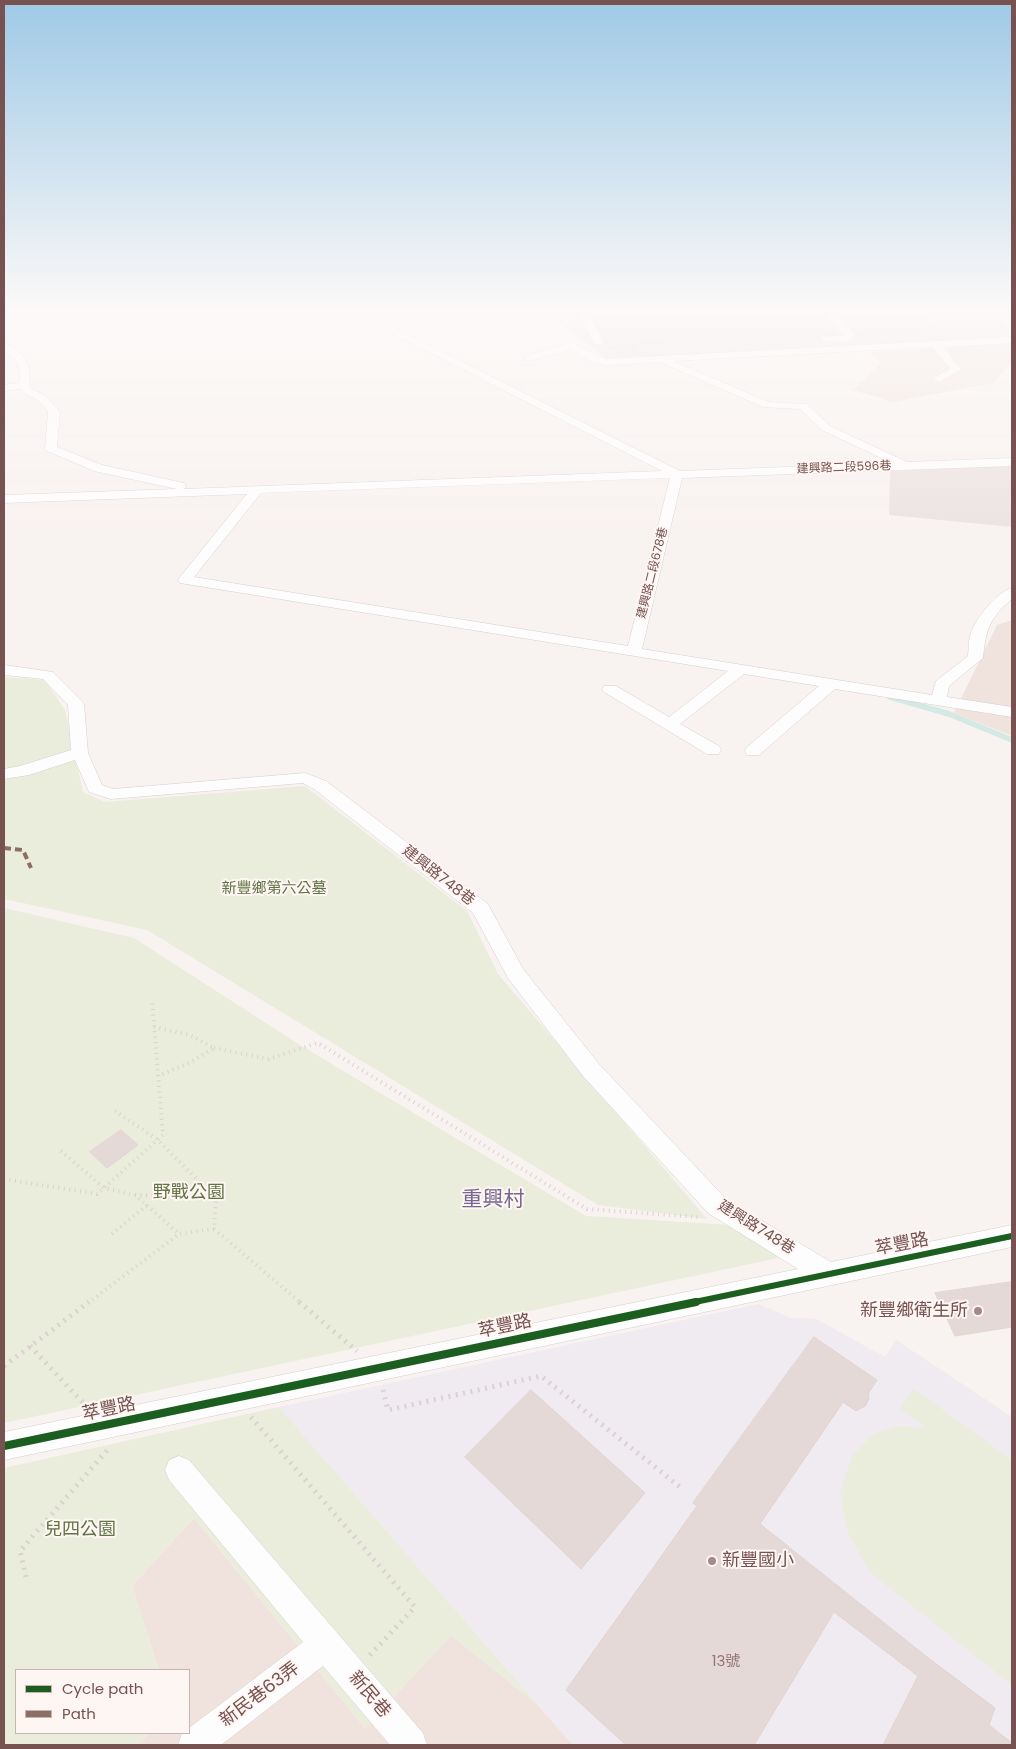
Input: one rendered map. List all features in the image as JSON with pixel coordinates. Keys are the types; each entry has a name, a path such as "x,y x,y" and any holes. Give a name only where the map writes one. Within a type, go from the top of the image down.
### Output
{"street":[{"path":"31,393 43,399 54,412 51,449 98,468 208,492"},
{"path":"515,393 677,474"},
{"path":"737,393 766,405 803,406 826,428 908,465"},
{"name":"建興路二段596巷","path":"208,492 1012,462"},
{"name":"建興路二段678巷","path":"634,652 677,474"},
{"path":"257,490 185,580 1012,712"},
{"path":"4,499 208,492"},
{"path":"670,724 742,668"},
{"name":"建興路748巷","path":"4,670 48,675 76,704 80,753 95,788 111,794 305,778 320,785 481,909 515,974 591,1070 717,1206 828,1274"},
{"path":"753,751 832,683"},
{"path":"610,689 713,750"},
{"path":"4,774 23,771 80,753"},
{"name":"萃豐路","path":"4,1446 365,1360 828,1274 1012,1236"},
{"name":"新民巷","path":"179,1470 411,1745"},
{"name":"新民巷63弄","path":"194,1745 326,1644"}],"lane":[{"path":"939,699 942,684 975,658 978,632 996,605 1012,592"}],"path":[{"path":"4,1179 97,1194 163,1135 152,998"},
{"path":"154,1027 190,1035 214,1048 268,1058 318,1043 587,1209 702,1217"},
{"path":"158,1076 191,1062 214,1048"},
{"path":"114,1111 158,1140 216,1199 214,1229"},
{"path":"61,1151 104,1188 135,1195 216,1199"},
{"path":"135,1195 179,1234"},
{"path":"112,1234 146,1206"},
{"path":"4,1366 179,1234 214,1229 365,1360 381,1384 388,1410 541,1376 680,1487"},
{"path":"30,1346 89,1408"},
{"path":"248,1412 415,1607 351,1674"},
{"path":"26,1577 20,1550 116,1440"}],"shaded area":[{"path":"862,393 942,393 893,402"},
{"path":"1012,466 1012,527 889,515 890,471"},
{"path":"1012,620 1012,736 954,713 997,625"},
{"name":"新豐國小","path":"758,1304 791,1318 816,1319 885,1357 896,1340 1012,1417 1012,1745 573,1745 279,1407"},
{"path":"194,1518 365,1728 451,1635 538,1705 573,1745 137,1745 149,1734 190,1734 190,1669 159,1669 132,1586"}],"green space":[{"name":"新豐鄉第六公墓","path":"4,677 45,680 65,710 83,792 105,802 305,786 467,911 498,974 707,1219 598,1205 147,930 4,899"},
{"name":"野戰公園","path":"4,908 134,938 300,1045 586,1216 733,1225 783,1257 4,1423"},
{"path":"914,1389 1012,1460 1012,1685 870,1572 848,1533 840,1492 852,1457 873,1434 899,1426 926,1428 900,1408"},
{"name":"兒四公園","path":"279,1407 538,1705 451,1635 365,1728 194,1518 132,1586 159,1669 15,1669 15,1734 149,1734 137,1745 4,1745 4,1468"}],"building":[{"path":"121,1130 138,1145 107,1168 90,1152"},
{"name":"新豐鄉衛生所","path":"1012,1282 1012,1327 955,1336 935,1293"},
{"path":"814,1337 877,1380 868,1394 869,1399 865,1406 856,1411 843,1402 760,1524 927,1657 995,1708 989,1725 1012,1743 1012,1745 883,1745 918,1676 834,1612 754,1745 626,1745 566,1690 697,1506 693,1503"},
{"path":"531,1390 645,1493 581,1569 465,1457"}],"waterway":[{"path":"890,697 949,714 1012,740"}],"marked path":[{"path":"4,848 23,850 31,868"}],"cycle path":[{"path":"4,1446 1012,1236"}],"place":[{"name":"新豐鄉衛生所","path":"978,1311"},
{"name":"新豐國小","path":"712,1561"}],"district":[{"name":"重興村","path":"493,1201"}]}
